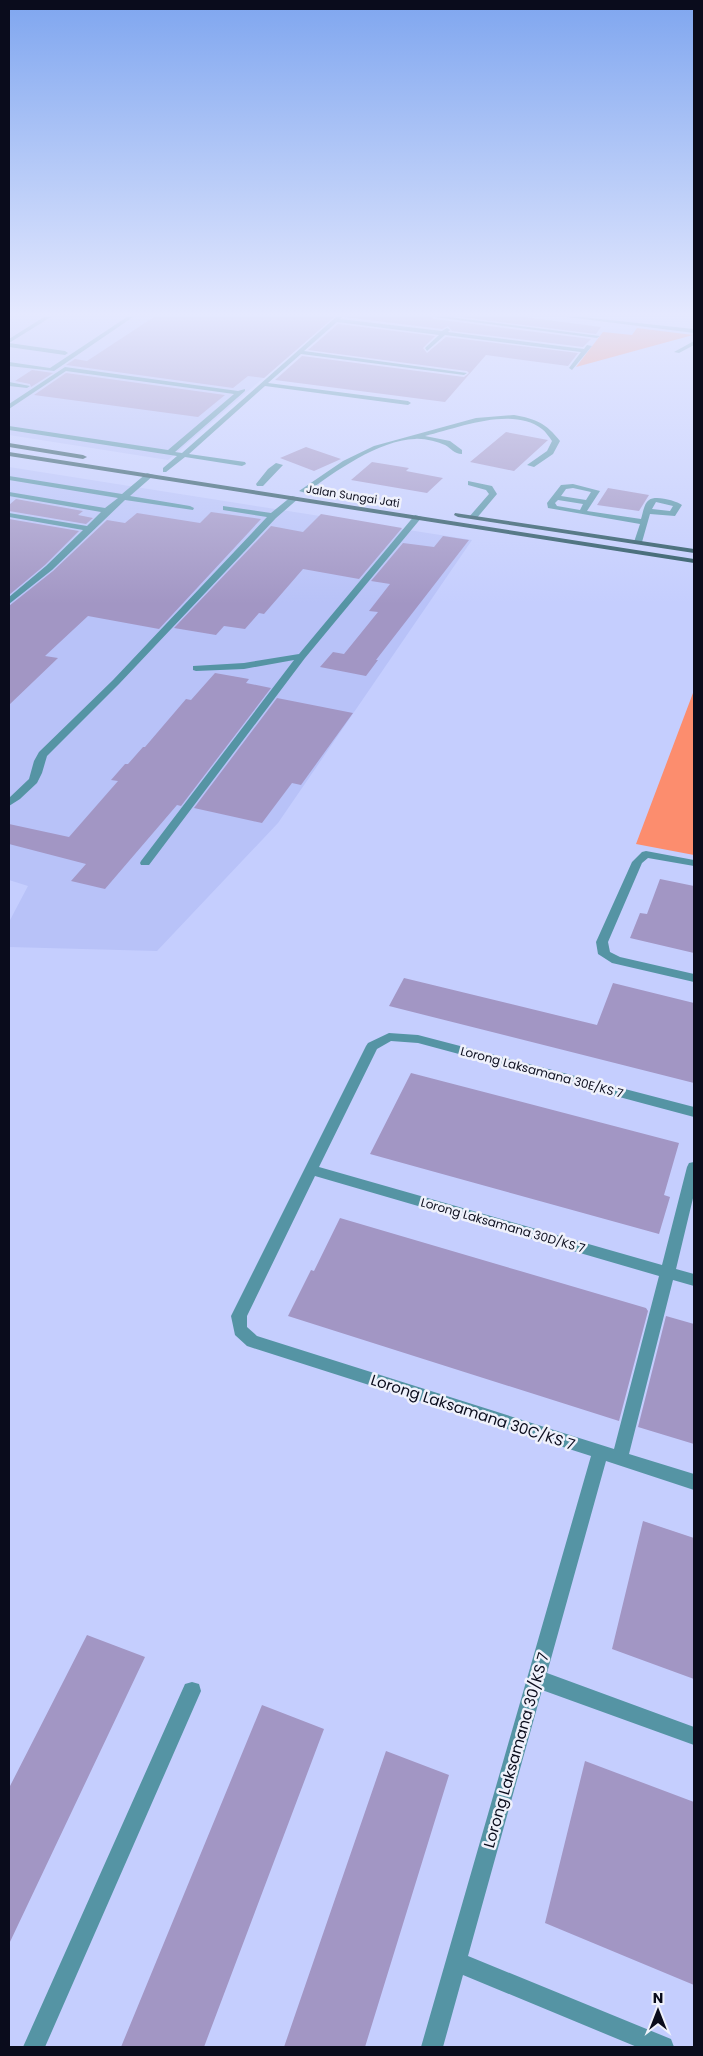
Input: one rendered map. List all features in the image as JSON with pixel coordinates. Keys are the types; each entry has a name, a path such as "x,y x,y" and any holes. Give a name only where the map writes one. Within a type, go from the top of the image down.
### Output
{"main road":[{"path":"9,445 91,458"},
{"name":"Jalan Sungai Jati","path":"9,454 295,498 417,513 694,561"},
{"path":"100,459 170,470"},
{"name":"Jalan Sungai Jati","path":"208,476 360,500"},
{"name":"Jalan Sungai Jati","path":"417,513 426,510"},
{"path":"445,513 694,551"}],"street":[{"path":"169,453 216,413"},
{"path":"170,470 183,455 230,413"},
{"path":"303,491 361,454 389,443 483,418 510,417 526,420 547,430 556,441 550,452 531,465"},
{"path":"9,428 242,464"},
{"path":"414,437 447,443 459,452"},
{"path":"260,484 271,470 279,465"},
{"path":"9,601 49,568 107,511 150,476"},
{"path":"9,478 190,508"},
{"path":"471,483 489,488 493,494 473,517"},
{"path":"582,512 596,491 564,487 550,506 582,512 644,522"},
{"path":"9,494 107,511"},
{"path":"556,497 589,502"},
{"path":"9,803 20,795 37,774 37,762 43,754 116,682 273,516 295,498"},
{"path":"226,508 273,516"},
{"path":"638,542 647,512"},
{"path":"145,862 302,656 417,513"},
{"path":"9,515 90,529"},
{"path":"196,668 244,666 302,656"},
{"path":"694,863 646,854 637,862 602,942 604,954 616,960 694,978"},
{"name":"Lorong Laksamana 30E/KS 7","path":"311,1170 372,1046 389,1037 418,1039 694,1112"},
{"path":"620,1459 694,1167"},
{"name":"Lorong Laksamana 30D/KS 7","path":"311,1170 694,1280"},
{"name":"Lorong Laksamana 30C/KS 7","path":"311,1170 239,1316 240,1330 252,1341 694,1482"},
{"name":"Lorong Laksamana 30/KS 7","path":"432,2047 600,1452"},
{"path":"536,1678 694,1736"},
{"path":"34,2047 192,1691"},
{"path":"456,1962 663,2047"}],"shaded area":[{"path":"9,413 223,413 168,460 9,435"},
{"path":"9,467 472,540 278,823 157,951 9,947 9,922 28,886 9,880"},
{"path":"694,693 694,855 636,844"}],"building":[{"path":"168,413 203,413 198,417"},
{"path":"506,432 548,440 514,471 470,462"},
{"path":"306,447 341,459 314,471 280,458"},
{"path":"372,462 409,468 406,471 443,478 427,493 351,480"},
{"path":"608,488 649,495 639,511 597,505"},
{"path":"16,499 83,511 78,515 93,518 86,524 9,511 9,505"},
{"path":"211,512 261,519 159,629 88,616 45,656 58,658 9,705 9,606 53,571 107,520 125,523 137,513 200,523"},
{"path":"321,514 402,528 359,579 303,569 264,614 259,613 245,629 224,626 216,635 174,628 271,526 303,532"},
{"path":"9,519 79,531 45,565 9,595"},
{"path":"443,536 469,540 376,660 378,660 366,676 320,667 333,652 344,654 378,612 369,611 390,584 371,581 403,543 434,547"},
{"path":"215,673 249,679 246,683 271,688 181,806 177,805 105,889 71,881 86,864 9,844 9,824 69,837 118,781 111,780 125,764 128,764 145,747 186,699 191,700"},
{"path":"277,698 353,713 301,785 292,783 262,823 194,808"},
{"path":"660,879 694,886 694,953 630,938 640,913 647,914"},
{"path":"404,978 597,1025 613,983 694,1003 694,1083 389,1006"},
{"path":"411,1073 679,1143 664,1195 670,1197 659,1234 370,1154"},
{"path":"340,1218 646,1308 648,1311 619,1421 288,1316 311,1270 314,1271"},
{"path":"666,1316 694,1324 694,1444 638,1427"},
{"path":"643,1521 694,1538 694,1679 612,1649"},
{"path":"87,1635 145,1657 9,1944 9,1788"},
{"path":"262,1705 324,1729 204,2047 121,2047"},
{"path":"386,1751 449,1775 365,2047 284,2047"},
{"path":"585,1761 694,1802 694,1985 545,1923"}]}
